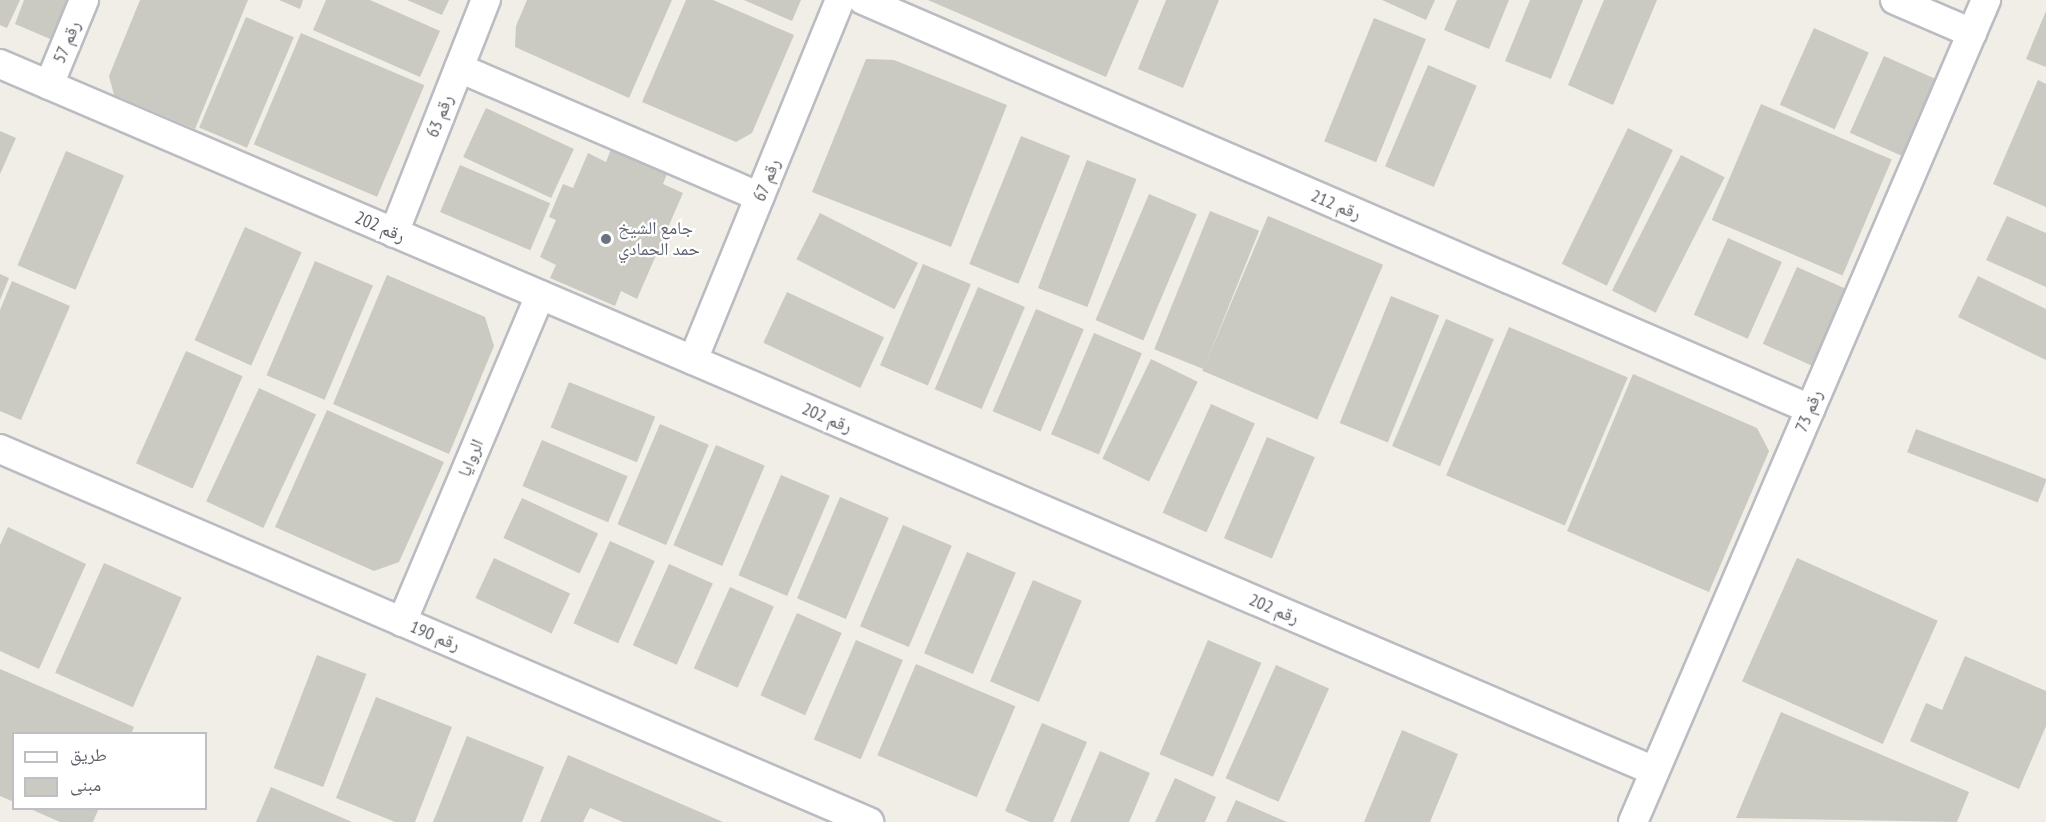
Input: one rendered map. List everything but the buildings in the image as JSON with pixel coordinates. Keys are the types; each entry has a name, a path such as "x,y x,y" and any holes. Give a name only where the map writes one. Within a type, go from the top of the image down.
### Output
{"street":[{"name":"رقم 57","path":"49,85 84,0"},
{"name":"رقم 63","path":"394,233 486,0"},
{"name":"رقم 67","path":"693,360 840,0"},
{"name":"رقم 212","path":"863,0 1810,409"},
{"path":"1895,0 1972,33"},
{"name":"رقم 73","path":"1633,822 1986,0"},
{"name":"رقم 202","path":"0,64 1654,771"},
{"path":"459,68 760,197"},
{"name":"الروايا","path":"402,622 540,295"},
{"name":"رقم 190","path":"0,449 866,821"}],"place":[{"name":"جامع الشيخ حمد الحمادي","path":"606,239"}]}
